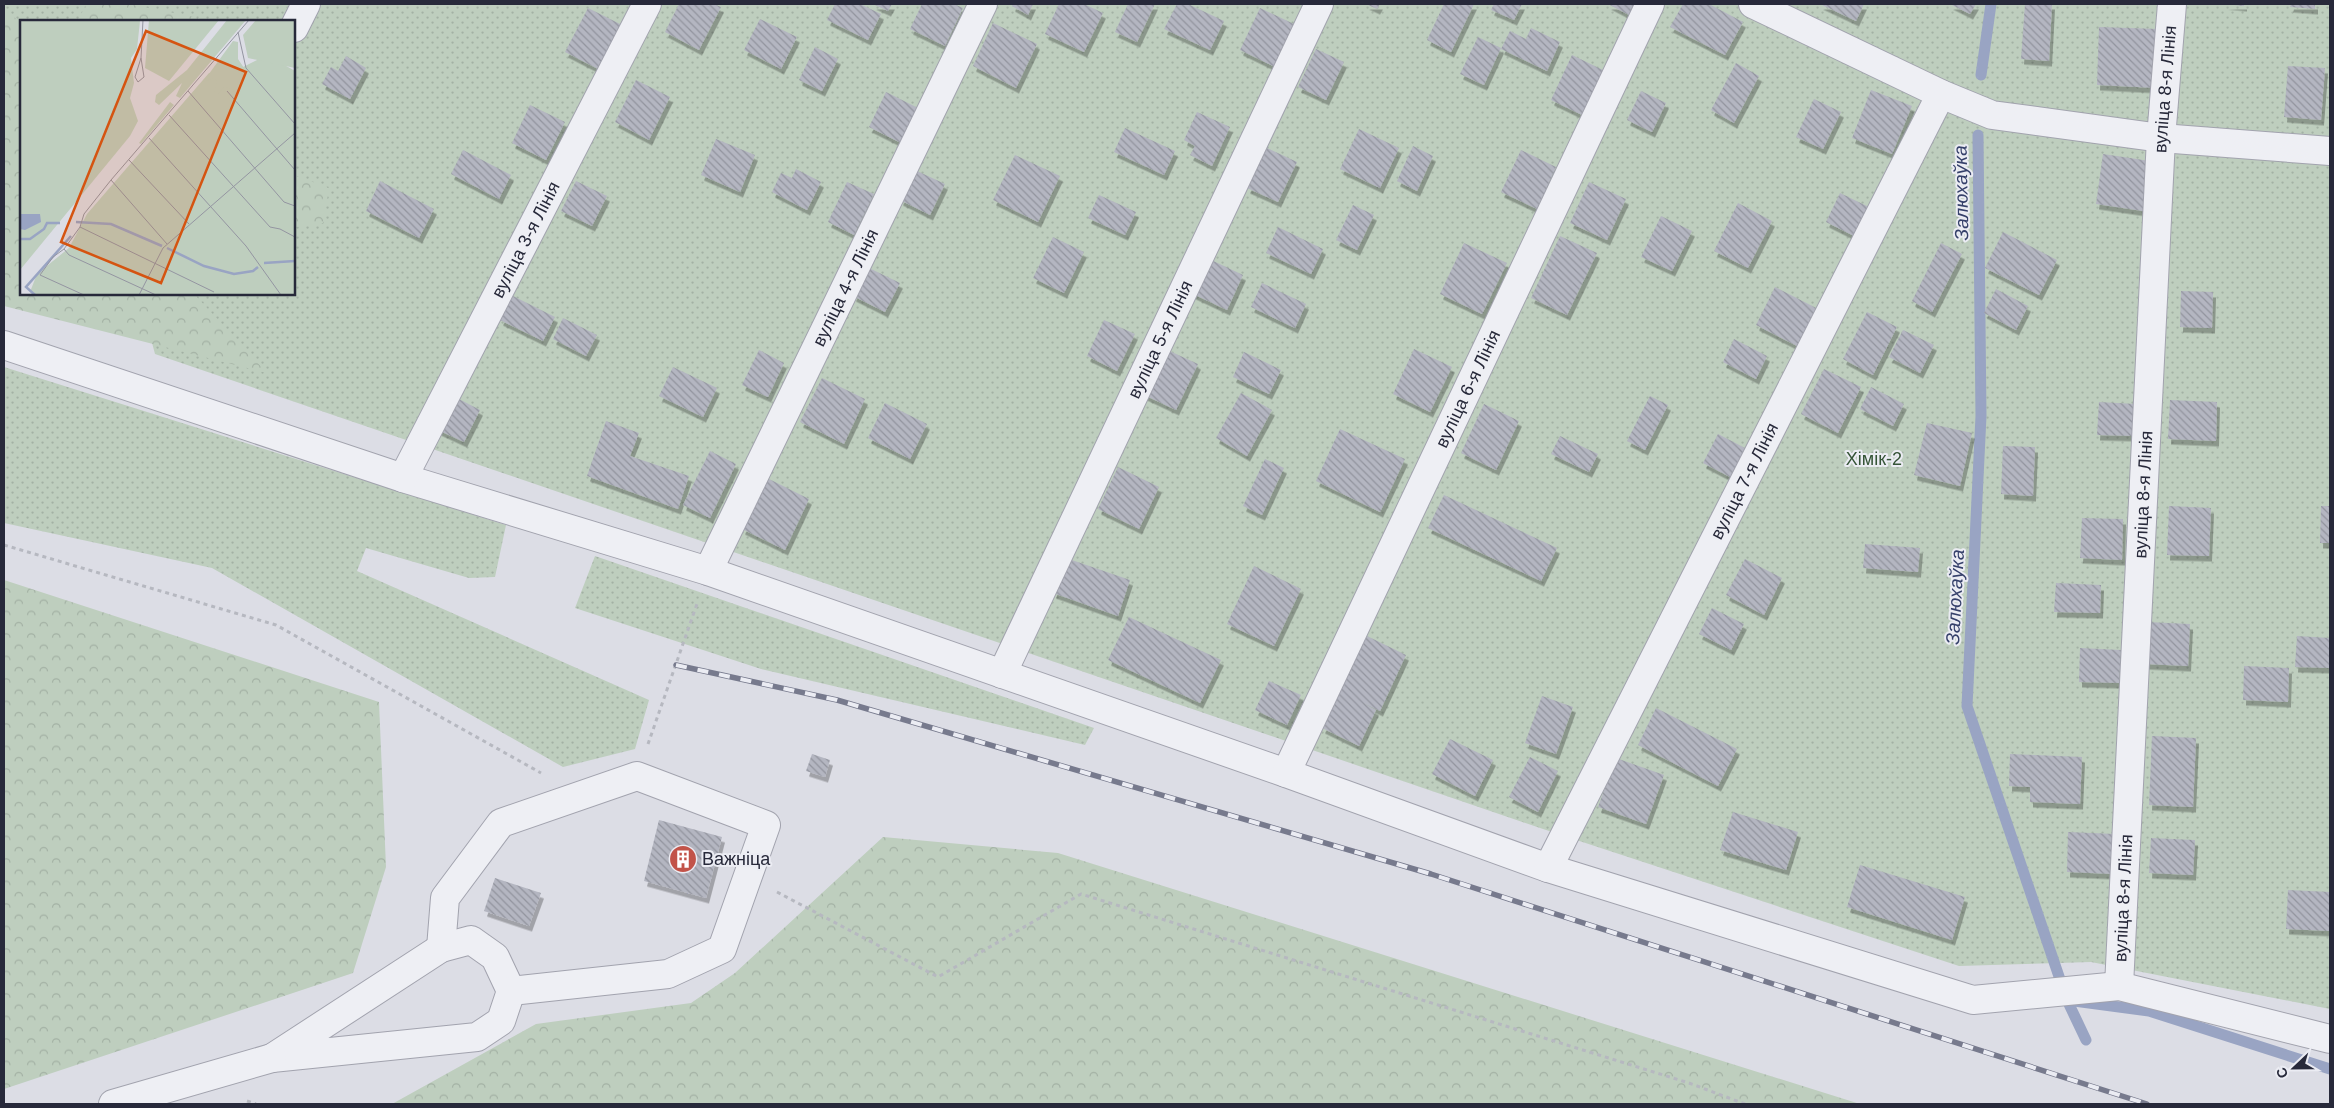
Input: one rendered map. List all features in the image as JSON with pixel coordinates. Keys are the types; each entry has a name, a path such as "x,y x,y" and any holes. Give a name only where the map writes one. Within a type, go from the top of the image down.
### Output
{"street":[{"path":"295,26 306,4"},
{"name":"вуліца 3-я Лінія","path":"403,478 648,4"},
{"name":"вуліца 4-я Лінія","path":"708,571 983,4"},
{"name":"вуліца 5-я Лінія","path":"1002,674 1319,4"},
{"name":"вуліца 6-я Лінія","path":"1286,773 1650,4"},
{"path":"1753,4 1941,94 1992,115 2161,138 2330,151"},
{"name":"вуліца 8-я Лінія","path":"2119,986 2161,138 2172,4"},
{"name":"вуліца 7-я Лінія","path":"1548,868 1941,94"},
{"path":"4,345 403,478 708,571 1286,773 1548,868 1973,1000 2119,986 2330,1040"},
{"path":"441,948 444,898 501,823 637,776 766,825 722,949 668,974 512,990"},
{"path":"113,1104 272,1058 477,1037 501,1021 512,990 495,957 471,940 441,948 272,1058"}],"path":[{"path":"4,545 276,626 539,772 577,796"},
{"path":"637,776 708,571"},
{"path":"748,876 938,977 1081,894 1689,1083 1745,1104"}],"green space":[{"name":"Хімік-2","path":"4,4 2330,4 2330,1009 2091,962 1959,966 1543,829 155,354 139,295 295,295 295,20 20,20 20,94 4,80"},
{"path":"86,4 128,4 210,20 78,20"},
{"path":"4,10 20,21 20,295 195,295 267,373 4,306"},
{"path":"295,175 329,188 323,223 295,227"},
{"path":"4,367 506,525 495,577 469,578 366,548 357,571 649,700 635,749 563,767 212,568 4,523"},
{"path":"595,556 1094,728 1085,745 761,669 575,608"},
{"path":"4,580 379,702 386,867 353,973 4,1089"},
{"path":"883,837 1058,853 1860,1104 392,1104 536,1024 691,1003 735,973"}],"building":[{"path":"679,4 714,4 721,7 699,50 665,32"},
{"path":"835,4 860,4 881,14 868,40 827,20"},
{"path":"873,4 892,4 888,11"},
{"path":"922,4 954,4 963,8 945,46 910,29"},
{"path":"1013,4 1033,4 1028,15 1012,6"},
{"path":"1059,4 1084,4 1103,13 1084,52 1045,34"},
{"path":"1128,4 1155,4 1137,42 1115,32"},
{"path":"1177,4 1188,4 1224,21 1210,50 1164,29"},
{"path":"1366,4 1380,4 1377,9"},
{"path":"1444,4 1474,4 1451,52 1427,40"},
{"path":"1494,4 1522,4 1514,20 1491,10"},
{"path":"1608,4 1635,4 1629,15"},
{"path":"1683,4 1709,4 1743,22 1725,55 1670,27"},
{"path":"1820,4 1864,4 1856,21"},
{"path":"1950,4 1976,4 1970,14"},
{"path":"2025,4 2052,4 2049,61 2021,59"},
{"path":"2225,4 2244,4 2244,6"},
{"path":"2291,4 2315,4 2315,9 2290,7"},
{"path":"588,8 626,27 604,72 565,52"},
{"path":"1260,8 1296,25 1275,67 1240,50"},
{"path":"760,19 797,37 781,69 744,50"},
{"path":"993,23 1037,44 1016,88 973,66"},
{"path":"2099,27 2159,29 2157,88 2097,85"},
{"path":"1531,28 1560,42 1547,71 1501,49 1510,31 1526,39"},
{"path":"1478,37 1501,48 1484,85 1460,74"},
{"path":"815,47 838,59 822,91 799,80"},
{"path":"1316,49 1344,62 1326,100 1298,87"},
{"path":"1572,55 1605,71 1584,116 1551,100"},
{"path":"346,56 366,68 350,99 322,84 331,67 338,71"},
{"path":"1736,63 1759,76 1734,123 1711,110"},
{"path":"2288,66 2325,68 2321,120 2284,117"},
{"path":"636,80 670,97 649,140 615,122"},
{"path":"1871,90 1912,106 1892,154 1852,138"},
{"path":"1641,91 1666,103 1652,132 1627,120"},
{"path":"886,92 918,108 901,143 869,127"},
{"path":"1814,99 1841,112 1823,149 1796,137"},
{"path":"530,105 565,122 546,160 512,143"},
{"path":"1197,112 1230,127 1212,166 1190,155 1195,146 1184,140"},
{"path":"1125,128 1175,151 1164,175 1114,152"},
{"path":"1359,129 1399,148 1380,188 1340,169"},
{"path":"716,139 755,155 740,192 701,175"},
{"path":"1413,146 1433,156 1417,191 1397,181"},
{"path":"1267,148 1297,162 1278,202 1247,188"},
{"path":"463,150 511,175 499,199 451,174"},
{"path":"1521,150 1556,167 1537,209 1501,192"},
{"path":"2103,154 2150,161 2143,211 2096,204"},
{"path":"1015,155 1060,176 1038,222 993,200"},
{"path":"796,169 821,182 807,210 772,192 781,173 792,178"},
{"path":"915,170 945,184 930,215 900,200"},
{"path":"380,181 434,209 419,238 366,211"},
{"path":"576,181 607,196 592,226 561,211"},
{"path":"847,182 874,194 854,235 828,222"},
{"path":"1589,182 1626,199 1607,240 1570,223"},
{"path":"1840,193 1873,209 1858,238 1826,222"},
{"path":"1099,195 1136,212 1125,235 1088,218"},
{"path":"1738,203 1772,221 1748,268 1714,251"},
{"path":"1353,205 1374,215 1357,250 1336,240"},
{"path":"1661,216 1692,231 1672,271 1641,257"},
{"path":"1278,227 1323,249 1311,274 1266,253"},
{"path":"2003,232 2057,260 2039,295 1985,268"},
{"path":"1560,236 1597,253 1567,315 1531,298"},
{"path":"1053,237 1084,252 1064,293 1033,278"},
{"path":"1464,243 1507,263 1482,314 1440,294"},
{"path":"1941,243 1962,254 1932,312 1912,301"},
{"path":"1207,258 1243,275 1227,310 1191,293"},
{"path":"867,267 900,283 885,312 853,296"},
{"path":"1262,283 1306,304 1295,328 1251,307"},
{"path":"1775,287 1822,311 1803,349 1756,325"},
{"path":"1996,289 2028,306 2016,330 1984,313"},
{"path":"2181,291 2213,292 2212,328 2180,327"},
{"path":"513,296 555,317 543,341 500,320"},
{"path":"1867,312 1897,327 1873,375 1843,359"},
{"path":"563,318 597,335 586,356 553,339"},
{"path":"1104,320 1135,334 1117,371 1087,356"},
{"path":"1903,330 1934,345 1920,373 1889,357"},
{"path":"1734,339 1767,356 1756,379 1723,362"},
{"path":"1163,348 1198,364 1176,410 1142,394"},
{"path":"1414,349 1452,367 1430,412 1393,394"},
{"path":"759,350 784,363 768,397 742,385"},
{"path":"1244,352 1281,370 1269,394 1233,377"},
{"path":"673,367 717,388 703,417 659,396"},
{"path":"1824,369 1861,387 1838,433 1801,414"},
{"path":"822,378 865,399 844,444 800,422"},
{"path":"1871,387 1904,404 1893,426 1860,409"},
{"path":"1241,393 1272,410 1247,456 1216,438"},
{"path":"1650,396 1668,405 1645,450 1627,441"},
{"path":"455,397 480,410 464,442 438,430"},
{"path":"2170,400 2217,402 2216,441 2168,439"},
{"path":"2099,402 2136,404 2135,436 2097,435"},
{"path":"885,403 927,424 910,459 868,438"},
{"path":"1484,404 1519,421 1496,470 1461,453"},
{"path":"606,421 639,433 630,456 689,476 678,509 587,476"},
{"path":"1927,423 1972,433 1960,486 1914,475"},
{"path":"1340,429 1405,459 1380,512 1316,481"},
{"path":"1718,434 1747,449 1732,478 1703,463"},
{"path":"1560,436 1598,454 1589,472 1551,454"},
{"path":"2003,446 2035,447 2033,496 2001,494"},
{"path":"710,451 736,464 710,518 683,505"},
{"path":"1265,459 1284,468 1262,515 1243,506"},
{"path":"1118,467 1159,487 1139,529 1098,509"},
{"path":"767,478 809,499 785,550 742,529"},
{"path":"1444,495 1557,548 1541,581 1428,528"},
{"path":"2169,506 2211,508 2209,556 2167,555"},
{"path":"2321,506 2330,506 2330,543 2320,543"},
{"path":"2082,518 2123,519 2122,560 2080,558"},
{"path":"1865,544 1920,548 1918,572 1863,568"},
{"path":"1066,558 1130,580 1118,616 1053,593"},
{"path":"1745,559 1782,578 1764,615 1726,595"},
{"path":"1254,566 1301,589 1274,646 1227,624"},
{"path":"2056,583 2101,585 2100,613 2054,612"},
{"path":"1712,608 1744,624 1731,650 1699,634"},
{"path":"1129,617 1221,660 1200,703 1108,660"},
{"path":"2147,622 2190,624 2188,666 2145,664"},
{"path":"1367,636 1406,655 1380,711 1363,703 1376,710 1359,746 1322,728"},
{"path":"2297,636 2330,638 2330,668 2295,667"},
{"path":"2080,648 2121,650 2119,683 2079,682"},
{"path":"2244,666 2289,668 2288,702 2243,700"},
{"path":"1269,681 1301,695 1287,725 1255,710"},
{"path":"1542,696 1573,707 1556,754 1525,743"},
{"path":"1656,708 1737,749 1718,786 1638,745"},
{"path":"2152,736 2196,738 2193,807 2149,805"},
{"path":"1450,739 1493,760 1475,796 1432,774"},
{"path":"812,754 830,760 825,777 806,771"},
{"path":"2010,754 2082,757 2080,804 2030,802 2030,787 2009,786"},
{"path":"1530,757 1558,771 1538,812 1509,797"},
{"path":"1616,758 1664,775 1646,824 1598,807"},
{"path":"1733,812 1798,832 1786,870 1720,850"},
{"name":"Важніца","path":"659,820 722,837 706,898 644,881"},
{"path":"2068,832 2115,834 2114,874 2067,872"},
{"path":"2151,838 2195,840 2193,875 2149,873"},
{"path":"1860,865 1965,897 1952,940 1847,907"},
{"path":"495,878 541,893 529,926 484,911"},
{"path":"2288,890 2330,892 2330,931 2286,929"}],"waterway":[{"name":"Залюхаўка","path":"1981,75 1991,4"},
{"name":"Залюхаўка","path":"1978,135 1981,416 1967,706 2067,1000 2086,1040"},
{"path":"2074,1001 2149,1011 2330,1069"}],"railway":[{"path":"676,665 837,700 1431,874 2147,1104"}],"place":[{"name":"Важніца","path":"683,859"}]}
